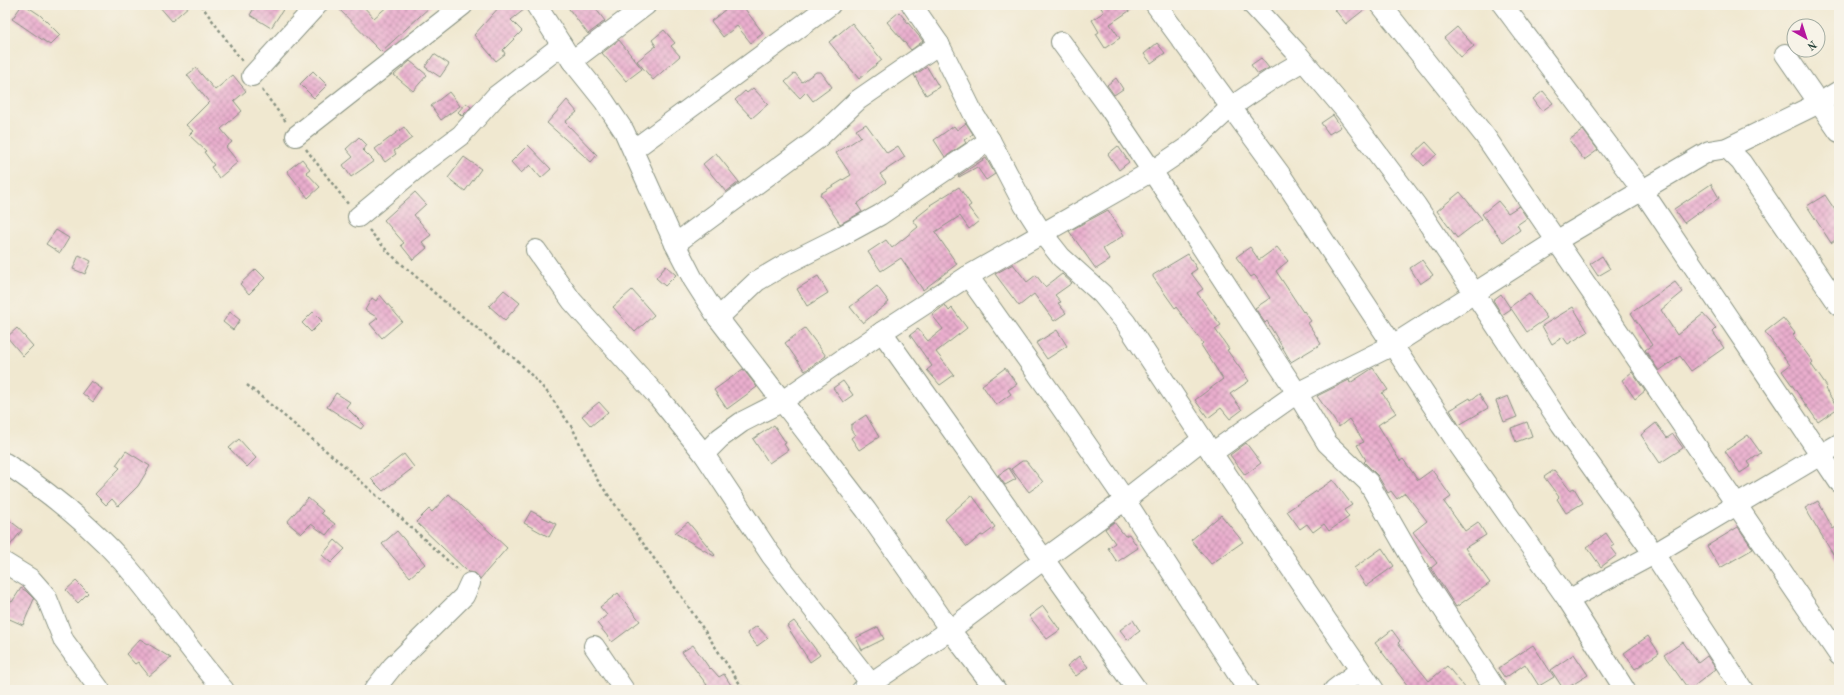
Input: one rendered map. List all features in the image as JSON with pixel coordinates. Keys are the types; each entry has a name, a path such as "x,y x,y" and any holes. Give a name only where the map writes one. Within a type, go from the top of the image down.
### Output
{"street":[{"path":"252,76 317,5"},
{"path":"296,136 463,5"},
{"path":"536,5 567,53 604,101 624,131 693,279 718,318 866,510 950,630 996,690"},
{"path":"358,217 417,168 461,135 496,96 646,5"},
{"path":"633,150 830,5"},
{"path":"912,5 939,44 974,115 990,140 1024,205 1042,233 1061,257 1102,294 1126,323 1359,671 1374,690"},
{"path":"1156,5 1280,174 1458,444 1568,600 1625,690"},
{"path":"1253,5 1303,60 1345,110 1416,205 1561,424 1654,554 1743,690"},
{"path":"1382,5 1486,136 1839,655"},
{"path":"1503,5 1642,190 1839,482"},
{"path":"1061,42 1108,106 1152,171 1297,393 1326,443 1368,482 1423,578 1496,690"},
{"path":"676,244 816,140 858,100 939,44"},
{"path":"1784,54 1839,132"},
{"path":"704,454 720,438 742,422 782,402 882,332 968,276 1152,171 1189,146 1231,107 1303,60"},
{"path":"536,250 572,301 659,398 704,454 771,555 870,688 1125,500 1207,446 1297,393 1392,344 1556,241 1709,151 1718,148 1727,148 1819,103 1839,91"},
{"path":"718,318 757,281 786,264 880,215 990,140"},
{"path":"1727,148 1741,162 1839,305"},
{"path":"968,276 1125,500 1248,690"},
{"path":"882,332 1137,690"},
{"path":"1568,600 1654,554 1839,444"},
{"path":"5,463 30,480 80,520 122,560 171,623 197,660 224,690"},
{"path":"5,563 31,580 46,596 64,641 100,690"},
{"path":"374,690 393,666 464,596 470,583"},
{"path":"594,646 624,690"},
{"path":"1334,690 1359,671"}],"path":[{"path":"201,5 296,136 358,217 388,252 446,303 520,363 548,393 573,429 596,478 684,600 744,690"},
{"path":"247,385 342,464 470,583"}],"building":[{"path":"22,5 25,5 40,15 60,35 50,45 12,19"},
{"path":"158,5 190,5 172,21"},
{"path":"256,5 286,5 271,28 250,15"},
{"path":"335,5 362,5 374,18 389,5 432,5 381,52"},
{"path":"501,5 525,5 525,9 511,20 522,31 503,50 505,54 496,61 474,35"},
{"path":"566,5 593,5 605,21 588,34"},
{"path":"731,5 742,5 763,33 751,43 737,26 723,37 711,21"},
{"path":"1099,5 1138,5 1110,24 1120,38 1105,48 1096,34 1099,32 1092,20 1104,12"},
{"path":"1342,5 1370,5 1346,24 1335,10"},
{"path":"899,12 923,41 911,50 887,22"},
{"path":"852,23 882,60 859,79 829,42"},
{"path":"1457,27 1474,46 1461,57 1444,38"},
{"path":"664,30 675,43 671,46 680,56 653,80 637,61 656,46 652,40"},
{"path":"619,40 642,69 626,81 602,53"},
{"path":"1157,43 1165,53 1151,63 1144,54"},
{"path":"434,54 449,64 440,77 425,67"},
{"path":"1261,58 1269,68 1258,74 1251,65"},
{"path":"410,61 427,75 413,91 394,75"},
{"path":"927,67 939,87 926,95 914,75"},
{"path":"196,68 215,90 233,75 246,91 234,101 242,111 221,129 232,142 226,147 238,162 219,178 211,167 214,165 204,152 206,151 189,135 193,131 186,125 209,102 187,75"},
{"path":"313,71 327,85 314,98 300,84"},
{"path":"816,72 821,72 832,87 813,101 806,92 800,98 785,82 795,73 802,82"},
{"path":"1116,78 1123,89 1114,95 1107,85"},
{"path":"753,88 768,104 752,118 735,100 745,91 747,93"},
{"path":"1543,91 1553,103 1542,111 1533,99"},
{"path":"449,92 460,106 441,120 431,106"},
{"path":"567,100 577,112 565,122 597,155 591,162 547,123"},
{"path":"466,103 471,107 462,116 458,112"},
{"path":"1333,115 1341,127 1329,134 1321,123"},
{"path":"966,123 973,134 964,140 966,143 945,157 934,140 954,126 957,130"},
{"path":"866,124 887,153 898,146 905,157 880,174 886,182 857,204 862,212 840,224 820,194 851,175 836,153 861,137 856,130"},
{"path":"404,127 412,138 394,151 396,154 385,162 375,149"},
{"path":"1583,130 1598,150 1584,160 1569,140"},
{"path":"359,137 367,145 363,150 374,161 351,177 343,165 353,157 346,149"},
{"path":"1426,142 1437,154 1424,166 1413,154"},
{"path":"528,145 551,169 541,178 530,165 521,173 511,162"},
{"path":"1118,146 1129,162 1119,170 1108,154"},
{"path":"716,153 739,182 726,192 703,164"},
{"path":"464,157 481,169 465,191 448,178"},
{"path":"986,158 995,174 986,180 977,167 959,177 958,176"},
{"path":"302,159 310,169 306,172 320,187 308,198 287,171"},
{"path":"1711,184 1719,198 1684,223 1674,209"},
{"path":"959,187 971,205 968,207 979,221 969,229 960,216 935,232 957,264 923,290 901,258 881,271 868,252 886,240 892,248 918,227 913,220 931,206 930,205"},
{"path":"415,192 426,204 414,215 431,235 422,242 427,248 413,260 401,245 404,243 384,220"},
{"path":"1460,192 1482,219 1457,238 1437,211"},
{"path":"1825,195 1839,216 1839,237 1831,243 1807,206"},
{"path":"1498,201 1508,213 1519,206 1527,218 1517,225 1520,230 1503,242 1482,214"},
{"path":"1108,210 1124,235 1103,249 1110,260 1096,269 1069,231"},
{"path":"56,230 69,238 60,253 46,244"},
{"path":"1250,247 1259,260 1277,247 1288,261 1276,271 1303,312 1304,311 1311,321 1308,323 1321,344 1291,362 1267,321 1265,323 1255,308 1270,298 1256,277 1254,275 1251,277 1236,257"},
{"path":"1188,254 1197,269 1191,273 1203,289 1197,293 1221,325 1215,329 1229,349 1227,350 1249,381 1230,394 1242,410 1230,419 1221,408 1208,418 1195,400 1223,379 1201,345 1203,343 1153,277 1153,275"},
{"path":"79,255 91,261 85,274 73,269"},
{"path":"1602,256 1610,269 1598,276 1590,264"},
{"path":"1422,260 1433,275 1420,284 1410,268"},
{"path":"1013,264 1027,282 1036,275 1045,287 1062,274 1072,283 1055,295 1061,302 1058,303 1066,313 1054,321 1034,294 1019,306 995,274"},
{"path":"666,266 676,275 665,286 656,278"},
{"path":"256,269 265,278 249,294 240,284"},
{"path":"818,276 828,293 807,306 797,289"},
{"path":"1675,282 1683,292 1661,310 1677,335 1703,314 1716,329 1713,332 1724,348 1691,371 1680,356 1659,371 1645,350 1652,345 1631,313"},
{"path":"877,286 889,302 863,323 850,307"},
{"path":"504,290 520,303 505,320 489,306"},
{"path":"632,290 654,315 635,332 613,307"},
{"path":"1529,293 1547,318 1527,332 1510,307"},
{"path":"1501,294 1511,309 1502,315 1493,300"},
{"path":"380,295 402,321 382,338 370,324 378,318 365,310 372,298 376,301"},
{"path":"945,305 949,311 952,308 967,328 936,352 954,375 940,385 927,370 932,366 910,335 918,329 928,341 943,329 932,315"},
{"path":"1573,307 1588,332 1568,344 1563,337 1552,344 1542,326"},
{"path":"230,312 240,320 233,330 223,322"},
{"path":"313,312 322,321 311,332 302,323"},
{"path":"1783,318 1795,333 1793,335 1813,362 1811,364 1827,387 1825,389 1838,408 1818,422 1782,371 1790,365 1765,332"},
{"path":"17,328 33,346 23,356 7,337"},
{"path":"805,328 826,356 805,371 785,343"},
{"path":"1057,330 1067,346 1047,359 1036,343"},
{"path":"1005,368 1017,384 1008,390 1011,394 996,405 982,385"},
{"path":"1373,368 1388,390 1382,393 1396,413 1378,425 1400,461 1403,459 1418,480 1432,470 1451,497 1444,502 1465,531 1478,522 1486,535 1465,548 1490,583 1456,607 1431,568 1437,563 1413,532 1427,521 1405,493 1397,499 1391,491 1388,493 1378,476 1364,462 1366,460 1357,445 1364,442 1349,419 1339,427 1317,396 1349,380 1350,383"},
{"path":"743,369 757,387 727,409 714,390"},
{"path":"1632,372 1645,391 1635,399 1622,380"},
{"path":"91,381 102,389 93,402 82,393"},
{"path":"843,381 853,395 843,402 833,388"},
{"path":"336,393 350,402 346,407 364,425 361,429 327,407"},
{"path":"1479,394 1488,408 1459,425 1450,410 1470,398 1471,400"},
{"path":"1508,396 1517,417 1504,422 1496,401"},
{"path":"599,402 608,412 591,426 582,416"},
{"path":"866,415 879,437 859,450 851,438 855,435 851,430 851,425"},
{"path":"1527,422 1532,436 1516,442 1511,428"},
{"path":"1656,423 1667,438 1673,434 1683,448 1660,463 1641,435"},
{"path":"774,425 786,443 784,444 788,450 769,463 753,439"},
{"path":"1748,435 1761,453 1748,462 1751,466 1740,473 1725,451"},
{"path":"239,439 256,458 247,467 229,448"},
{"path":"1246,443 1261,463 1245,475 1230,455"},
{"path":"126,451 150,466 138,486 118,506 112,499 106,505 95,494 120,468 116,465"},
{"path":"404,454 414,467 383,491 371,479"},
{"path":"1022,461 1026,461 1043,482 1029,492 1011,469"},
{"path":"1009,468 1016,479 1005,485 998,475"},
{"path":"1554,470 1570,490 1574,488 1583,503 1566,513 1557,499 1559,497 1544,477"},
{"path":"1333,480 1352,505 1344,510 1349,517 1329,531 1324,524 1313,532 1307,524 1300,529 1287,511"},
{"path":"449,494 507,548 480,579 475,573 468,572 416,522 429,509 432,512"},
{"path":"972,495 995,527 983,536 981,535 967,547 945,519"},
{"path":"308,498 323,511 321,513 335,524 326,535 311,524 301,534 287,522"},
{"path":"1818,501 1833,529 1839,525 1839,564 1805,508"},
{"path":"531,511 556,524 549,537 524,523"},
{"path":"1221,515 1243,542 1211,564 1191,540"},
{"path":"5,517 22,530 5,552"},
{"path":"688,522 715,555 714,556 675,533"},
{"path":"1114,522 1125,536 1129,534 1138,548 1117,562 1108,548 1115,543 1105,529"},
{"path":"1738,527 1753,549 1720,568 1707,546"},
{"path":"397,531 425,564 410,577 382,544"},
{"path":"1606,533 1614,545 1611,547 1617,555 1601,567 1587,547"},
{"path":"335,540 345,549 331,563 322,555"},
{"path":"1382,548 1394,566 1366,586 1354,568"},
{"path":"76,581 88,593 78,603 66,590"},
{"path":"21,588 34,599 23,625 5,617 5,598 12,602"},
{"path":"618,593 640,621 612,642 597,623 607,615 600,607"},
{"path":"1043,606 1060,630 1047,639 1029,616"},
{"path":"1133,620 1140,631 1128,640 1120,630"},
{"path":"794,621 820,655 810,662 787,626"},
{"path":"757,626 768,638 757,646 747,633"},
{"path":"878,627 884,639 862,650 856,638"},
{"path":"1392,630 1400,641 1398,643 1429,681 1447,666 1467,690 1411,690 1375,643"},
{"path":"1648,636 1659,653 1635,669 1624,653"},
{"path":"140,639 171,658 149,676 138,662 135,664 126,654"},
{"path":"1683,642 1698,663 1707,656 1716,669 1689,690 1664,655"},
{"path":"693,645 710,669 711,668 719,677 724,674 734,690 699,690 707,685 682,652"},
{"path":"1533,645 1554,677 1539,686 1525,664 1505,678 1498,668"},
{"path":"1574,654 1588,675 1564,690 1551,670"},
{"path":"1079,656 1088,667 1076,676 1067,666"}]}
